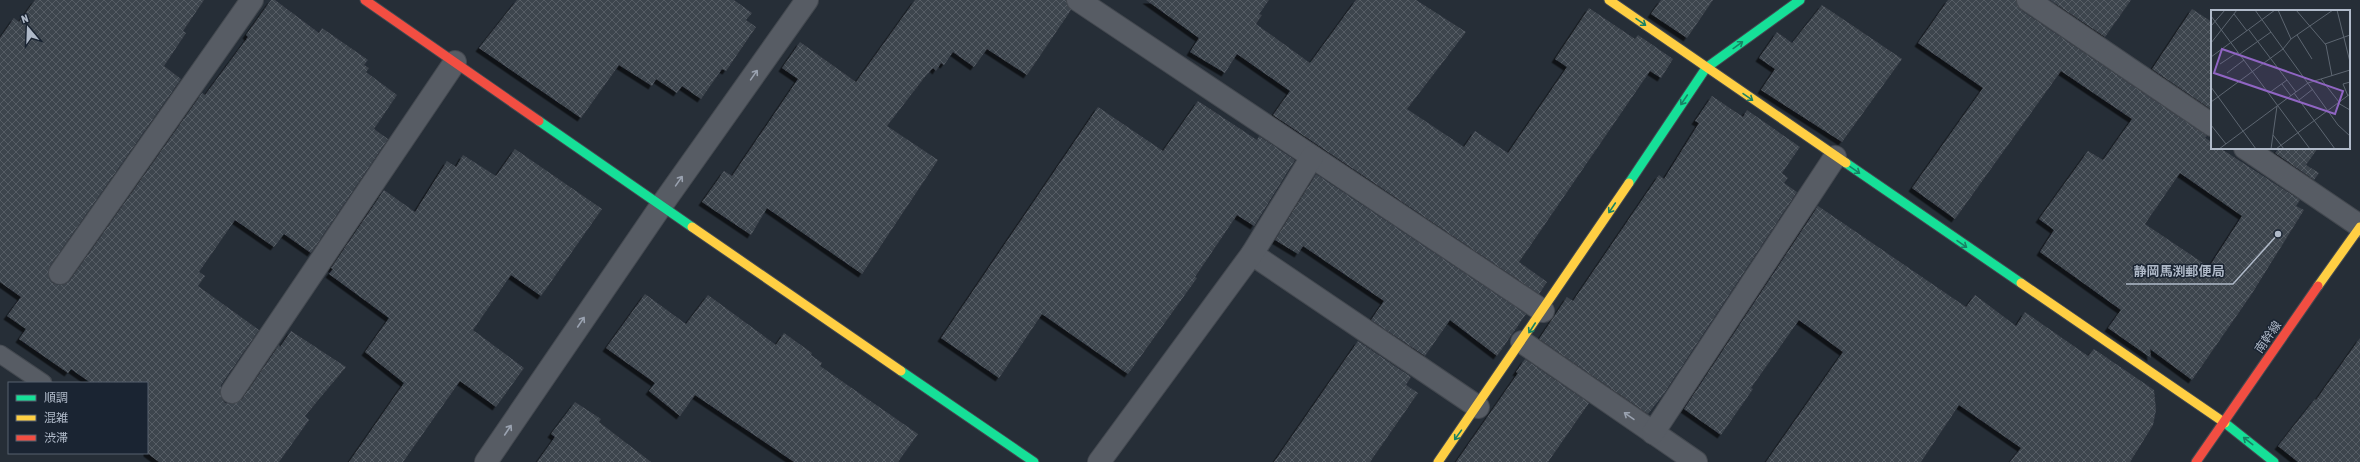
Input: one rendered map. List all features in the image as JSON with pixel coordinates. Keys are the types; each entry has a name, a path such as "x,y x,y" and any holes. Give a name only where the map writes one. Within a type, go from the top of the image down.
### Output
{"street":[{"path":"60,272 252,0"},
{"path":"365,0 660,206 1034,462"},
{"path":"486,462 660,206 807,0"},
{"path":"1078,0 1543,311"},
{"path":"1609,0 1835,157 2187,398 2223,421 2274,462"},
{"path":"1438,462 1478,407 1706,68 1800,0"},
{"path":"2028,0 2211,125"},
{"path":"232,392 455,62"},
{"path":"2246,149 2358,234"},
{"path":"1099,462 1252,254 1312,157"},
{"path":"1653,433 1835,157"},
{"name":"南幹線","path":"2196,462 2223,421 2358,234"},
{"path":"1252,254 1478,407"},
{"path":"1522,342 1696,462"}],"lane":[{"path":"0,354 42,382"}],"building":[{"path":"35,0 204,0 183,31 186,33 164,66 181,79 50,266 49,278 53,283 58,285 65,284 70,280 202,93 205,95 248,37 246,35 271,0 275,0 319,33 322,28 368,60 364,65 369,68 366,72 397,95 374,129 388,139 311,253 284,234 274,247 235,220 199,272 205,276 198,286 259,330 221,385 221,397 225,403 232,404 242,399 279,345 280,347 291,331 346,367 305,416 309,420 279,462 159,462 148,454 148,382 90,382 71,369 68,373 19,339 26,329 7,316 21,297 0,282 0,38 14,18 19,22"},
{"path":"517,0 734,0 752,13 746,20 756,27 726,71 722,69 701,99 682,86 677,93 656,79 652,86 619,65 581,118 479,48"},
{"path":"915,0 1066,0 1071,10 1027,75 987,49 974,67 953,52 944,65 941,63 936,71 933,68 924,78 887,126 938,160 862,274 767,208 751,235 702,202 724,171 732,176 798,79 782,68 800,42 856,82"},
{"path":"1146,0 1269,0 1259,14 1262,15 1256,24 1310,63 1356,0 1416,0 1466,32 1407,109 1464,147 1475,131 1508,153 1567,67 1555,59 1589,8 1635,39 1638,35 1673,59 1661,78 1650,71 1519,262 1547,282 1539,294 1273,115 1290,91 1237,54 1225,73 1190,52 1199,38"},
{"path":"1661,0 1713,0 1687,38 1651,14"},
{"path":"1948,0 2016,0 2021,10 2207,136 2205,138 2211,141 2211,149 2222,149 2300,200 2296,206 2304,210 2251,295 2192,380 2150,349 2151,358 2108,328 2121,310 2040,252 2054,230 2039,219 2088,151 2103,160 2132,119 2061,71 1955,219 1912,188 1983,88 1918,43","holes":["2180,173 2242,216 2209,267 2145,224"]},
{"path":"2050,0 2131,0 2105,37"},
{"path":"1822,5 1902,59 1842,142 1761,90 1775,69 1759,58 1777,32 1792,43"},
{"path":"2192,9 2211,21 2211,109 2152,69"},
{"path":"1712,96 1743,117 1747,110 1800,147 1782,173 1788,178 1784,183 1797,192 1663,395 1648,414 1539,339 1567,297 1573,301 1659,175 1664,179 1699,123 1695,121"},
{"path":"1198,101 1257,140 1259,136 1295,160 1254,226 1237,215 1195,277 1197,278 1128,374 1042,314 999,378 941,338 1098,107 1163,151"},
{"path":"515,149 602,209 541,296 511,275 473,330 524,368 496,407 460,381 403,462 349,462 404,383 365,352 389,318 329,274 333,269 331,268 384,190 415,212 447,161 456,167 463,155 496,176"},
{"path":"2278,149 2317,149 2306,165 2319,173 2314,180 2275,153"},
{"path":"1316,174 1526,314 1497,356 1450,320 1425,356 1371,320 1384,301 1303,246 1298,254 1275,240"},
{"path":"1818,206 1966,307 1975,295 2016,326 2025,312 2088,356 2094,349 2154,390 2156,410 2153,425 2130,462 2010,462 2021,448 1959,405 1921,462 1766,462 1843,352 1799,320 1751,388 1753,389 1721,435 1684,409"},
{"path":"645,294 686,324 708,295 776,345 784,333 812,353 811,355 822,363 820,366 918,434 898,462 794,462 695,395 680,416 649,391 655,383 606,348"},
{"path":"2360,338 2360,462 2298,462 2278,446 2315,399 2316,400"},
{"path":"1358,341 1411,377 1406,385 1418,393 1370,462 1274,462"},
{"path":"1525,359 1589,403 1548,462 1456,462 1518,373 1516,372"},
{"path":"575,402 601,419 599,422 651,462 537,462 555,437 551,434"}],"traffic: fast":[{"path":"1629,183 1706,68 1800,0"},
{"path":"539,121 692,227"},
{"path":"1846,163 2021,283"},
{"path":"901,371 1034,462"},
{"path":"2225,423 2274,462"}],"traffic: slow":[{"path":"1609,0 1846,163"},
{"path":"1438,462 1629,183"},
{"path":"692,227 901,371"},
{"path":"2318,286 2360,227"},
{"path":"2021,283 2225,423"}],"traffic: jam":[{"path":"365,0 539,121"},
{"path":"2196,462 2318,286"}],"place":[{"name":"静岡馬渕郵便局","path":"2278,234"}]}
